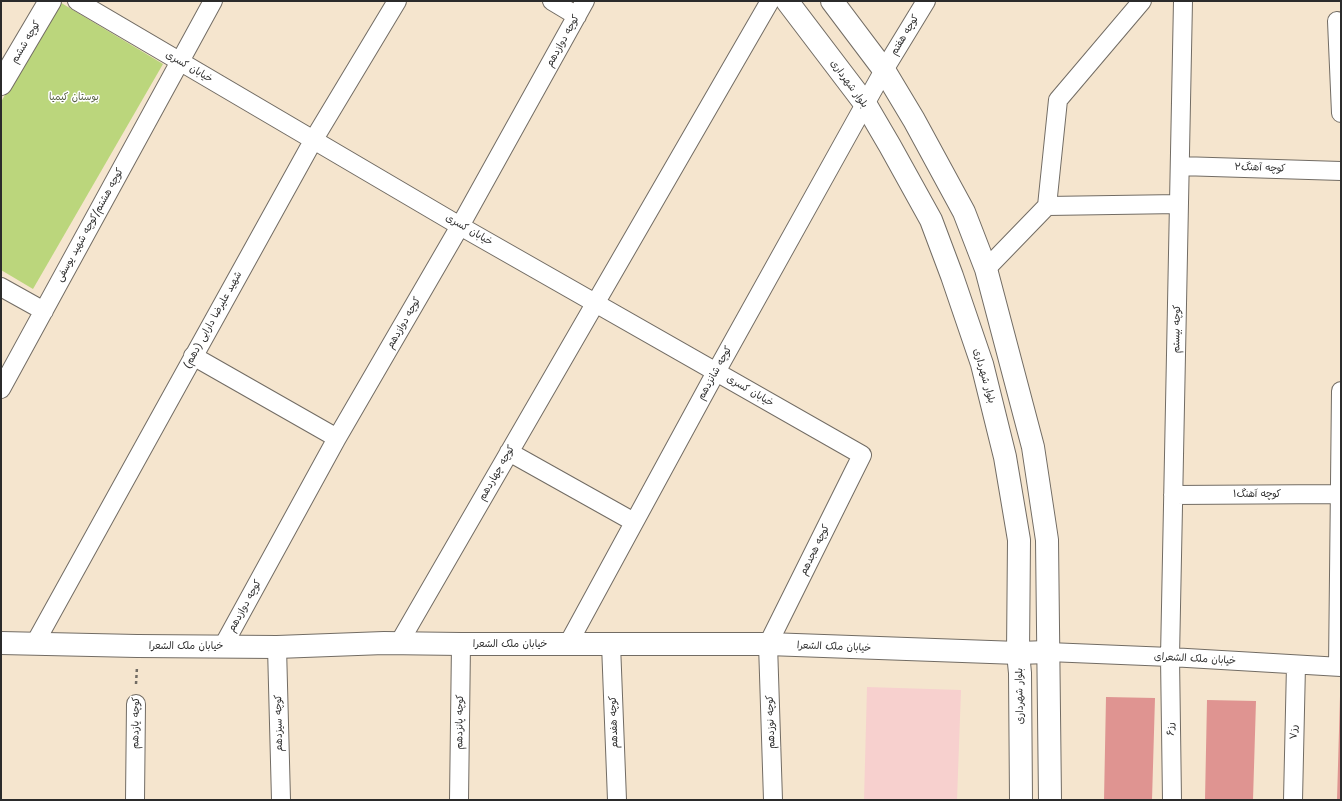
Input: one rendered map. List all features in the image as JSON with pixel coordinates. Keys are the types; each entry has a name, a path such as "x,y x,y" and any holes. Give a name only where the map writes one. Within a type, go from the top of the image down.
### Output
{"main road":[{"name":"کوچه ششم","path":"1,84 50,1"},
{"name":"بلوار شهرداری","path":"787,1 866,105 931,220 982,364 1005,457 1019,540 1018,654 1020,672 1021,800"},
{"path":"832,1 884,70 914,120 964,212 986,269 1033,447 1047,540 1050,800"},
{"name":"خیابان ملک الشعرا","path":"1,643 277,647 399,643 768,644 1018,654 1048,652"}],"street":[{"name":"خیابان کسری","path":"77,1 460,226 862,455"},
{"name":"کوچه هشتم/کوچه شهید یوسفی","path":"1,389 214,1"},
{"name":"شهید علیرضا دارابی (دهم)","path":"35,643 314,140 396,1"},
{"path":"552,1 581,9"},
{"name":"کوچه چهاردهم","path":"399,643 770,1"},
{"name":"کوچه هفتم","path":"866,105 884,70 926,1"},
{"path":"986,269 1047,206 1058,100 1142,1"},
{"name":"کوچه بیستم","path":"1170,657 1183,1"},
{"name":"کوچه دوازدهم","path":"223,646 337,438 460,226 581,9"},
{"path":"1337,20 1341,113"},
{"name":"کوچه شانزدهم","path":"568,644 716,372 866,105"},
{"name":"کوچه آهنگ۲","path":"1180,166 1341,170"},
{"path":"1047,206 1179,204"},
{"path":"1,286 44,311"},
{"path":"193,356 337,438"},
{"path":"1340,667 1341,391"},
{"path":"509,452 634,522"},
{"name":"کوچه هجدهم","path":"768,644 862,455"},
{"name":"کوچه آهنگ۱","path":"1174,495 1340,494"},
{"name":"کوچه پانزدهم","path":"459,800 461,644"},
{"name":"کوچه هفدهم","path":"611,644 617,800"},
{"name":"کوچه نوزدهم","path":"768,644 773,800"},
{"name":"کوچه سیزدهم","path":"277,647 280,800"},
{"name":"خیابان ملک الشعرای","path":"1048,652 1170,657 1340,667"},
{"name":"رز۶","path":"1170,657 1172,800"},
{"name":"رز۷","path":"1293,800 1296,665"},
{"name":"کوچه یازدهم","path":"135,800 136,704"}],"path":[{"name":"کوچه یازدهم","path":"136,704 137,646"}],"shaded area":[{"path":"867,687 961,690 957,800 864,800"}],"green space":[{"name":"بوستان کیمیا","path":"58,1 163,64 33,289 1,270 1,102"}],"building":[{"path":"1340,696 1341,800 1337,800"},
{"path":"1106,697 1155,698 1152,800 1104,800"},
{"path":"1207,700 1256,701 1253,800 1205,800"}]}
